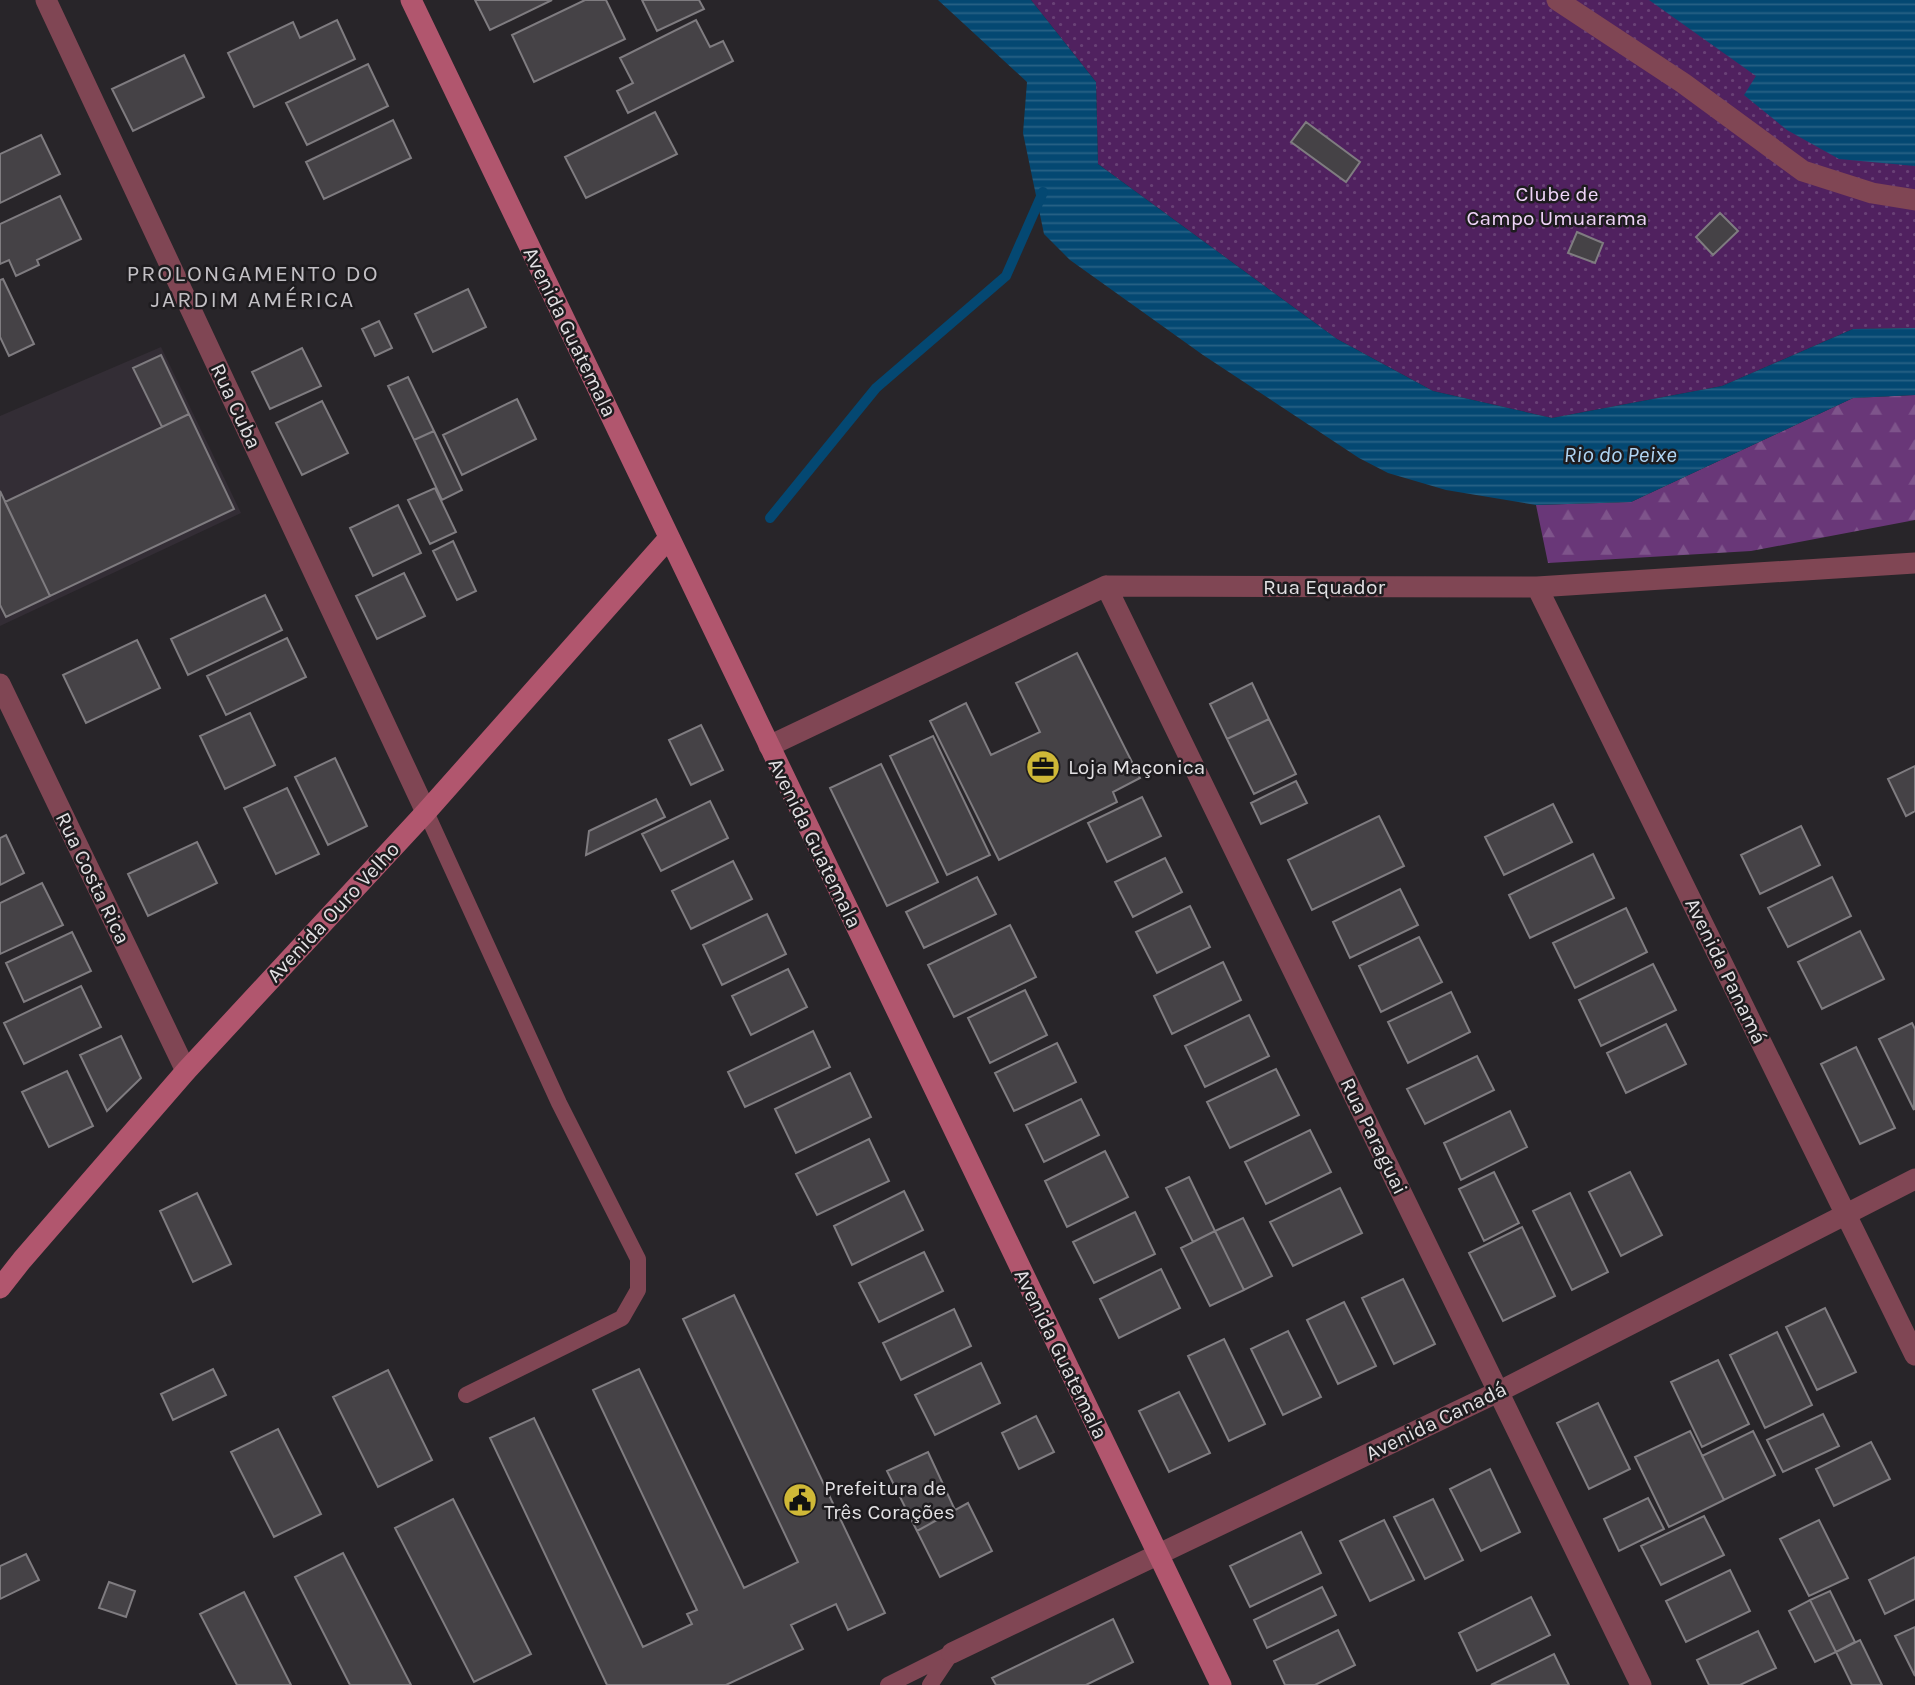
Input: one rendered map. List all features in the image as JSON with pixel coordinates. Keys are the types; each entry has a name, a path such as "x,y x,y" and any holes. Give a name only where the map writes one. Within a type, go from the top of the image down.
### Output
{"street":[{"name":"Rua Cuba","path":"46,0 426,812"},
{"name":"Avenida Guatemala","path":"411,0 1221,1685"},
{"path":"1557,0 1683,83 1803,171 1872,193 1915,200"},
{"name":"Avenida Ouro Velho","path":"0,1288 186,1071 426,812 669,538"},
{"name":"Rua Equador","path":"769,746 1106,586 1537,587 1914,563"},
{"name":"Rua Paraguai","path":"1106,586 1641,1685"},
{"name":"Avenida Panamá","path":"1537,587 1915,1354"},
{"name":"Rua Costa Rica","path":"0,684 186,1071"},
{"name":"Avenida Canadá","path":"951,1653 1498,1392 1915,1179"}],"lane":[{"path":"426,812 559,1103 638,1259 638,1290 622,1318 466,1395"},
{"path":"888,1685 951,1653"},
{"path":"930,1685 951,1653"}],"shaded area":[{"path":"161,347 241,513 0,626 0,416"}],"green space":[{"name":"Clube de Campo Umuarama","path":"1031,0 1915,0 1915,328 1853,329 1722,386 1552,418 1433,391 1337,339 1098,164 1096,82"},
{"path":"1915,395 1915,520 1751,551 1548,563 1536,505 1631,502 1853,398"}],"water":[{"name":"Rio do Peixe","path":"938,0 1031,0 1096,82 1098,164 1337,339 1433,391 1552,418 1722,386 1853,329 1915,328 1915,395 1853,398 1631,502 1536,505 1446,490 1388,473 1359,458 1203,355 1070,260 1044,234 1023,133 1027,82"},
{"path":"1649,0 1915,0 1915,166 1839,159 1787,130 1744,95 1756,76"}],"building":[{"path":"475,0 552,0 490,30"},
{"path":"585,0 606,0 625,39 534,82 512,35"},
{"path":"642,0 699,0 704,9 657,31"},
{"path":"337,20 355,59 254,107 228,53 293,22 300,38"},
{"path":"696,20 710,47 723,41 733,61 628,113 617,91 633,83 620,58"},
{"path":"184,55 204,97 133,131 112,89"},
{"path":"368,64 388,106 307,145 286,103"},
{"path":"655,112 677,154 586,198 565,157"},
{"path":"393,120 411,158 324,199 306,162"},
{"path":"1306,122 1360,162 1346,182 1291,142"},
{"path":"41,135 60,174 0,203 0,154"},
{"path":"60,196 81,239 37,260 39,265 16,276 9,260 0,264 0,224"},
{"path":"1720,213 1738,231 1713,255 1696,237"},
{"path":"1577,232 1603,243 1595,263 1568,253"},
{"path":"3,279 34,344 9,356 0,337 0,280"},
{"path":"468,289 486,327 433,352 415,314"},
{"path":"379,321 392,348 375,356 362,329"},
{"path":"302,348 321,386 270,409 252,372"},
{"path":"161,355 189,414 162,427 133,368"},
{"path":"408,377 434,431 414,440 388,386"},
{"path":"517,399 536,439 462,475 443,435"},
{"path":"322,401 348,453 302,475 276,423"},
{"path":"189,414 234,509 50,596 5,502"},
{"path":"434,431 462,490 442,500 414,440"},
{"path":"435,488 456,532 430,544 408,500"},
{"path":"0,491 50,596 6,617 0,605"},
{"path":"398,505 421,553 373,576 350,528"},
{"path":"453,541 476,591 457,600 433,551"},
{"path":"404,573 425,616 377,639 356,596"},
{"path":"265,595 282,630 188,675 171,639"},
{"path":"287,638 306,677 226,715 207,676"},
{"path":"137,640 160,688 86,723 63,675"},
{"name":"Loja Maçonica","path":"1077,653 1140,778 1113,792 1117,802 999,860 930,721 966,703 991,755 1040,732 1016,683"},
{"path":"1252,683 1269,719 1227,739 1210,704"},
{"path":"250,713 275,765 225,789 200,736"},
{"path":"1269,719 1296,774 1254,794 1227,739"},
{"path":"701,725 723,770 691,785 669,740"},
{"path":"933,736 990,855 947,875 890,756"},
{"path":"335,758 367,826 328,845 295,777"},
{"path":"881,764 938,882 887,906 830,788"},
{"path":"1915,766 1915,811 1906,816 1888,779"},
{"path":"1296,781 1307,803 1261,824 1251,803"},
{"path":"287,788 319,854 276,874 244,808"},
{"path":"1142,797 1161,836 1107,862 1088,823"},
{"path":"656,799 665,817 586,855 589,831"},
{"path":"710,801 728,838 661,871 642,834"},
{"path":"1553,804 1572,842 1504,875 1485,837"},
{"path":"1379,816 1404,866 1312,910 1288,860"},
{"path":"1801,826 1820,865 1760,894 1741,855"},
{"path":"6,835 24,873 0,885 0,838"},
{"path":"197,842 217,883 148,916 128,874"},
{"path":"1593,854 1614,898 1530,938 1509,895"},
{"path":"1165,858 1182,892 1133,917 1115,882"},
{"path":"733,861 752,899 691,929 672,891"},
{"path":"977,877 996,914 924,948 906,912"},
{"path":"1832,877 1851,916 1788,947 1768,908"},
{"path":"42,883 63,925 0,954 0,903"},
{"path":"1400,889 1418,925 1350,958 1333,922"},
{"path":"1190,906 1210,947 1157,973 1136,932"},
{"path":"1626,908 1647,952 1575,988 1553,943"},
{"path":"767,914 786,954 722,985 703,945"},
{"path":"1010,925 1036,977 954,1017 928,965"},
{"path":"1860,931 1884,979 1822,1009 1798,962"},
{"path":"72,932 91,971 24,1002 6,963"},
{"path":"1419,937 1442,982 1381,1012 1359,966"},
{"path":"1223,962 1241,1000 1172,1034 1154,996"},
{"path":"1653,964 1676,1010 1601,1046 1579,1000"},
{"path":"788,969 807,1007 751,1035 732,996"},
{"path":"81,986 101,1027 24,1064 4,1023"},
{"path":"1025,990 1047,1035 990,1063 968,1018"},
{"path":"1451,992 1470,1032 1408,1063 1388,1022"},
{"path":"1249,1015 1269,1056 1205,1087 1185,1046"},
{"path":"1912,1023 1915,1029 1914,1110 1879,1039"},
{"path":"1666,1024 1686,1064 1626,1093 1607,1053"},
{"path":"813,1031 830,1067 745,1107 728,1072"},
{"path":"121,1036 141,1078 107,1111 80,1055"},
{"path":"1057,1043 1076,1082 1014,1111 995,1073"},
{"path":"1856,1047 1895,1128 1860,1144 1821,1064"},
{"path":"1477,1056 1494,1090 1425,1124 1407,1089"},
{"path":"1276,1069 1299,1115 1230,1148 1207,1102"},
{"path":"67,1071 93,1126 49,1147 22,1092"},
{"path":"850,1073 871,1117 796,1153 775,1109"},
{"path":"1081,1099 1099,1135 1044,1162 1026,1125"},
{"path":"1510,1111 1527,1147 1461,1180 1444,1143"},
{"path":"1310,1130 1331,1172 1266,1204 1245,1162"},
{"path":"869,1139 889,1181 817,1215 796,1174"},
{"path":"1105,1151 1128,1197 1067,1227 1045,1181"},
{"path":"1494,1172 1519,1223 1484,1241 1459,1189"},
{"path":"1630,1172 1662,1235 1621,1256 1589,1192"},
{"path":"1189,1177 1215,1231 1193,1242 1166,1188"},
{"path":"1340,1188 1362,1233 1293,1266 1270,1222"},
{"path":"904,1191 923,1230 852,1265 834,1226"},
{"path":"197,1193 231,1264 193,1282 160,1211"},
{"path":"1570,1193 1608,1272 1572,1290 1533,1211"},
{"path":"1135,1212 1155,1254 1094,1283 1073,1242"},
{"path":"1243,1218 1272,1276 1244,1290 1215,1231"},
{"path":"1522,1227 1555,1296 1503,1321 1469,1253"},
{"path":"1215,1231 1244,1290 1210,1306 1181,1248"},
{"path":"924,1252 943,1291 879,1322 859,1283"},
{"path":"1161,1269 1180,1308 1119,1338 1100,1299"},
{"path":"1403,1279 1435,1344 1394,1364 1362,1298"},
{"name":"Prefeitura de Três Corações","path":"734,1295 885,1613 848,1630 836,1604 791,1625 803,1649 726,1685 607,1685 490,1438 534,1418 643,1647 692,1624 687,1614 697,1610 593,1390 639,1369 744,1588 798,1562 683,1319"},
{"path":"1344,1302 1376,1366 1338,1384 1307,1320"},
{"path":"1825,1308 1856,1372 1817,1390 1786,1327"},
{"path":"954,1309 971,1346 901,1380 883,1343"},
{"path":"1288,1331 1321,1397 1283,1415 1251,1349"},
{"path":"1777,1332 1812,1405 1765,1428 1730,1355"},
{"path":"1224,1339 1265,1424 1229,1441 1188,1356"},
{"path":"1718,1360 1749,1424 1702,1447 1671,1382"},
{"path":"981,1363 1000,1403 935,1435 915,1395"},
{"path":"213,1369 226,1395 173,1420 161,1394"},
{"path":"388,1370 432,1460 378,1487 333,1397"},
{"path":"1179,1392 1210,1453 1169,1472 1139,1411"},
{"path":"1598,1403 1630,1469 1589,1489 1557,1423"},
{"path":"1823,1414 1839,1446 1783,1472 1767,1440"},
{"path":"1036,1416 1054,1452 1019,1469 1002,1433"},
{"path":"278,1429 321,1514 274,1537 231,1452"},
{"path":"1690,1431 1724,1500 1669,1527 1635,1457"},
{"path":"1753,1431 1775,1475 1724,1500 1702,1456"},
{"path":"1871,1442 1890,1479 1834,1506 1816,1469"},
{"path":"928,1452 955,1510 917,1531 887,1471"},
{"path":"1490,1469 1520,1532 1481,1551 1450,1489"},
{"path":"1648,1498 1664,1529 1619,1551 1604,1519"},
{"path":"453,1499 531,1654 474,1682 395,1528"},
{"path":"1433,1499 1463,1560 1425,1579 1394,1517"},
{"path":"968,1503 992,1551 940,1577 917,1531"},
{"path":"1704,1516 1724,1555 1661,1585 1641,1546"},
{"path":"1384,1520 1414,1580 1370,1601 1340,1541"},
{"path":"1819,1520 1848,1578 1809,1596 1780,1539"},
{"path":"1301,1532 1321,1573 1250,1607 1230,1566"},
{"path":"343,1553 411,1685 350,1685 295,1577"},
{"path":"26,1554 39,1580 0,1599 0,1566"},
{"path":"1915,1557 1915,1599 1885,1614 1869,1580"},
{"path":"1730,1570 1750,1611 1686,1642 1666,1601"},
{"path":"109,1582 135,1591 126,1617 99,1608"},
{"path":"1322,1587 1336,1615 1267,1648 1254,1620"},
{"path":"1830,1591 1855,1642 1836,1652 1810,1600"},
{"path":"244,1592 291,1685 237,1685 200,1614"},
{"path":"1531,1597 1550,1635 1477,1671 1459,1633"},
{"path":"1810,1600 1836,1652 1815,1662 1789,1611"},
{"path":"1113,1619 1133,1662 1086,1685 996,1685 992,1678"},
{"path":"1915,1627 1915,1676 1895,1636"},
{"path":"1338,1630 1355,1665 1315,1685 1285,1685 1274,1661"},
{"path":"1758,1631 1776,1668 1740,1685 1709,1685 1697,1660"},
{"path":"1860,1640 1882,1685 1852,1685 1836,1652"},
{"path":"1554,1654 1569,1685 1491,1685"}],"waterway":[{"path":"770,518 876,388 1006,276 1043,192"}],"place":[{"name":"Loja Maçonica","path":"1043,767"},
{"name":"Prefeitura de Três Corações","path":"800,1500"}],"district":[{"name":"PROLONGAMENTO DO JARDIM AMÉRICA","path":"253,286"}]}
